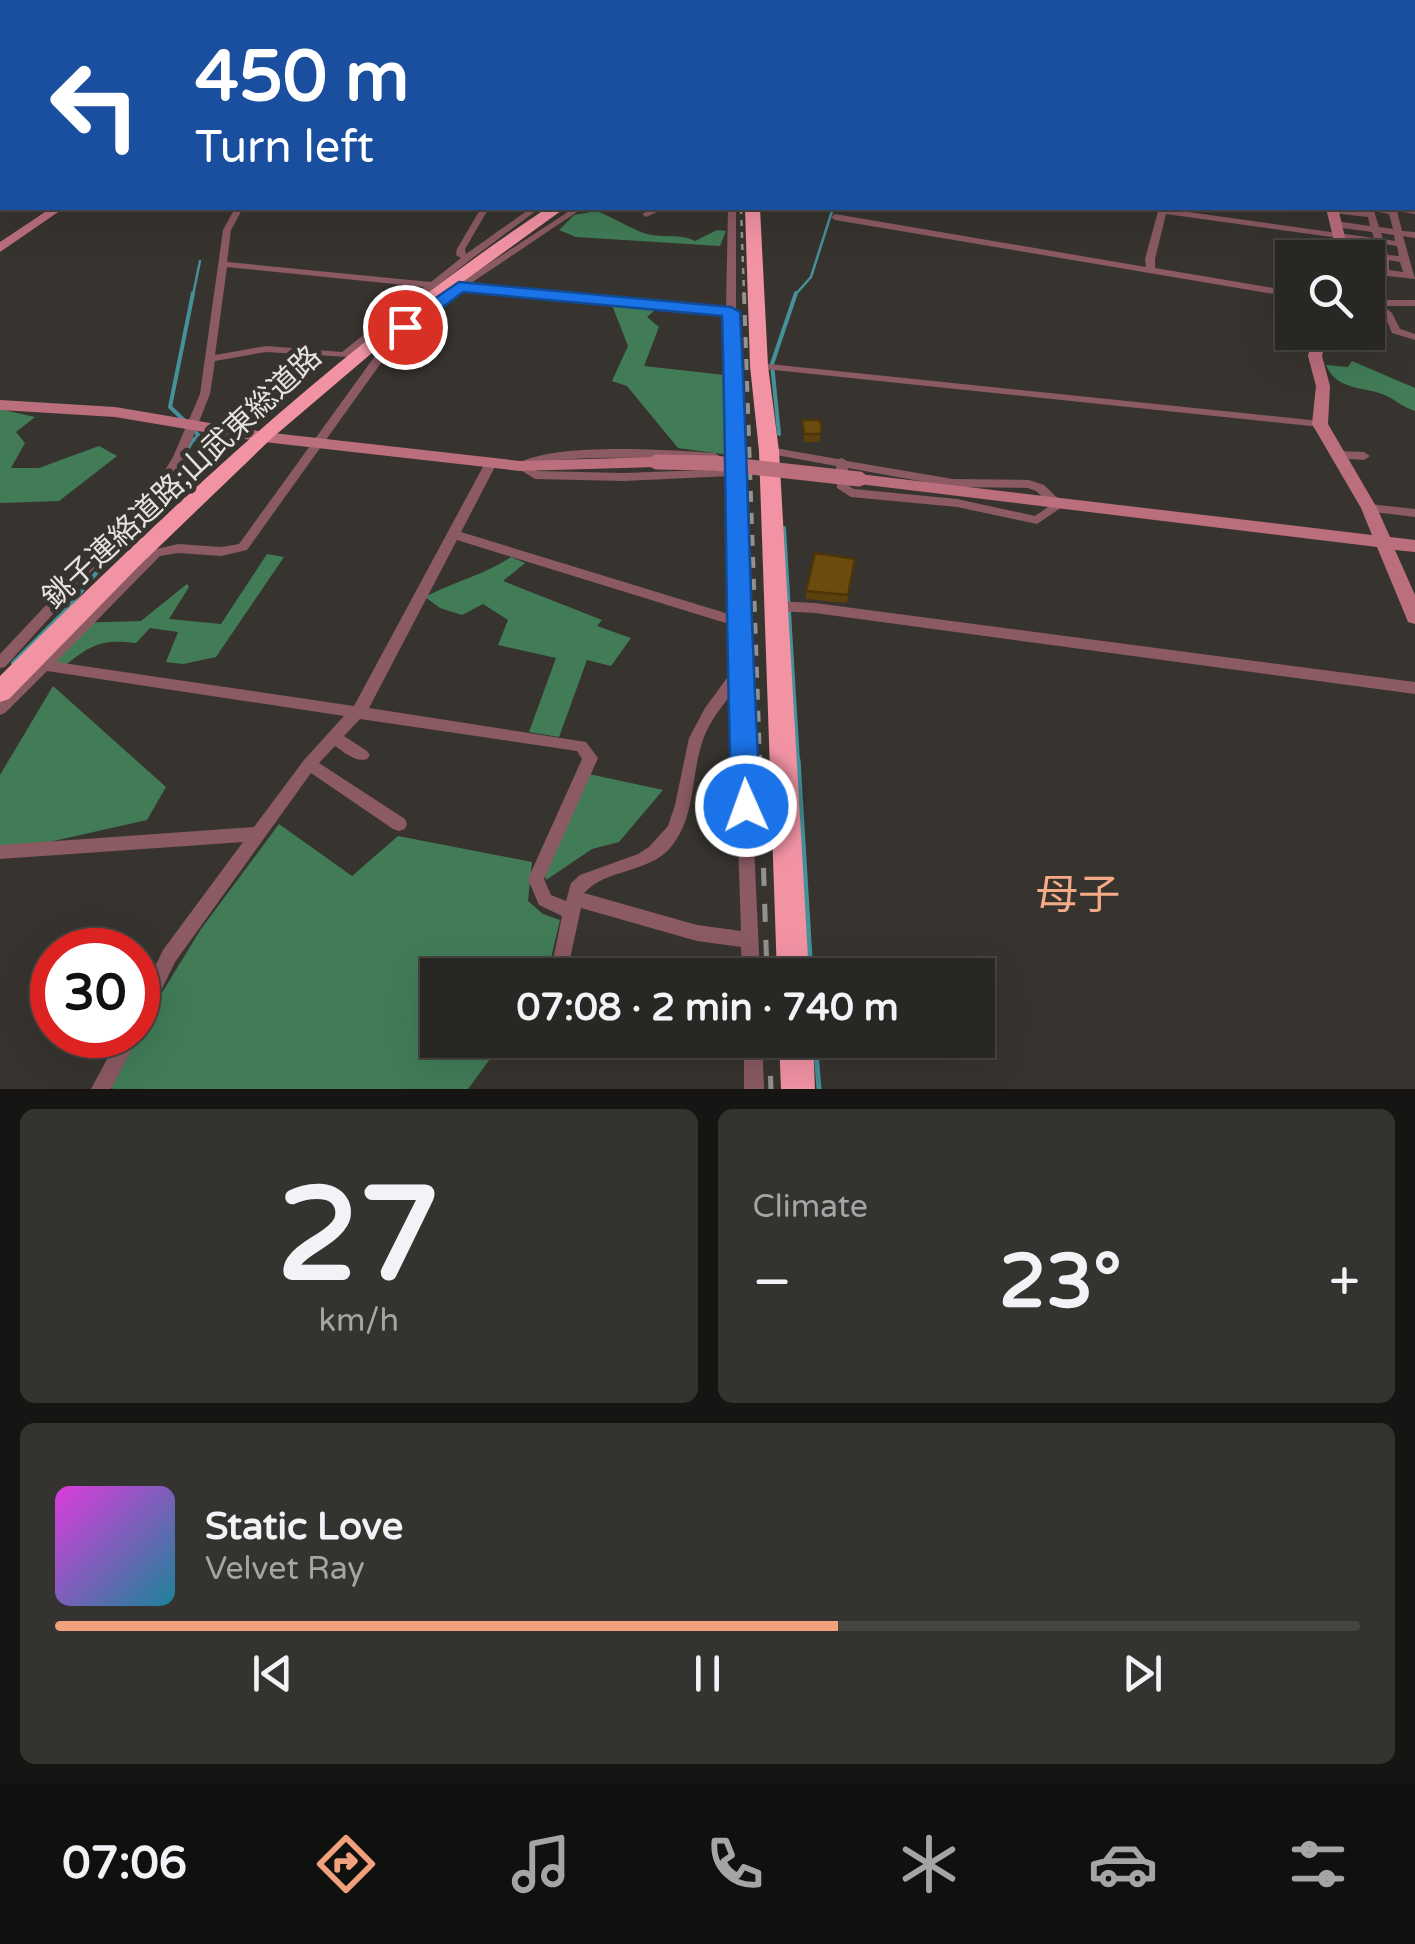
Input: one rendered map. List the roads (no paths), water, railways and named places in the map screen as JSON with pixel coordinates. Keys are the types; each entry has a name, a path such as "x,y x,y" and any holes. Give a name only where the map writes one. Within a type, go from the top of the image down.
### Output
{"highway":[{"name":"銚子連絡道路;山武東総道路","path":"0,692 264,437 396,324 554,210"},
{"path":"752,210 769,367 769,461 784,606 794,779 792,958"},
{"path":"797,1058 798,1089"}],"street":[{"path":"1088,0 1120,0"},
{"path":"0,248 55,210"},
{"path":"1,662 161,487 205,394 228,230 238,210"},
{"path":"467,258 461,255 461,248 484,210"},
{"path":"209,358 266,349 344,355 533,210"},
{"path":"0,709 156,553 178,546 225,554 243,547 392,340 459,287 575,210"},
{"path":"646,214 657,210"},
{"path":"732,210 739,672 751,958"},
{"path":"1152,268 1150,258 1162,210"},
{"path":"1170,210 1337,230 1372,240"},
{"path":"1332,210 1340,240"},
{"path":"1337,210 1371,215"},
{"path":"1370,210 1378,240"},
{"path":"1385,274 1412,276 1392,210"},
{"path":"1352,213 1359,238"},
{"path":"835,217 1275,291"},
{"path":"1337,230 1356,227 1415,234"},
{"path":"1385,242 1401,244"},
{"path":"1385,257 1405,260"},
{"path":"222,264 434,285"},
{"path":"459,287 731,312"},
{"path":"1385,302 1415,303"},
{"path":"1385,312 1396,331 1415,338"},
{"path":"1316,350 1323,386 1320,424 1386,542 1415,617"},
{"path":"769,367 1320,424"},
{"path":"0,406 116,412 316,444 520,466 714,463 1415,546"},
{"path":"520,466 530,457 636,451 737,467"},
{"path":"1338,455 1364,456"},
{"path":"520,466 535,474 640,478 769,461 842,462 953,483 1029,484 1040,488 1059,505"},
{"path":"160,975 169,956 253,846 257,834 310,764 358,712 491,462"},
{"path":"842,462 843,488 851,493 957,503 1037,520 1059,505"},
{"path":"1369,508 1415,513"},
{"path":"452,534 739,622"},
{"path":"784,606 1415,688"},
{"path":"42,665 581,746 590,758 536,880 546,900 698,933 750,940"},
{"path":"561,958 572,905 585,879 642,862 668,840 679,819 696,738 739,672"},
{"path":"333,737 362,755"},
{"path":"310,764 388,812 399,824"},
{"path":"0,852 257,834"},
{"path":"101,1089 118,1058"},
{"path":"753,1058 754,1089"}],"waterway":[{"path":"796,294 811,277 832,210"},
{"path":"193,295 200,261"},
{"path":"185,421 170,407 193,293"},
{"path":"779,434 772,364 796,294"},
{"path":"167,486 192,441 199,436 192,428"},
{"path":"13,663 66,610 155,501"},
{"path":"784,528 798,762"},
{"path":"798,760 810,958"},
{"path":"816,1058 819,1089"}],"railway":[{"path":"741,210 744,295"},
{"path":"744,293 760,762"},
{"path":"760,760 766,958"},
{"path":"770,1058 771,1089"}],"district":[{"name":"母子","path":"1078,894"}]}
